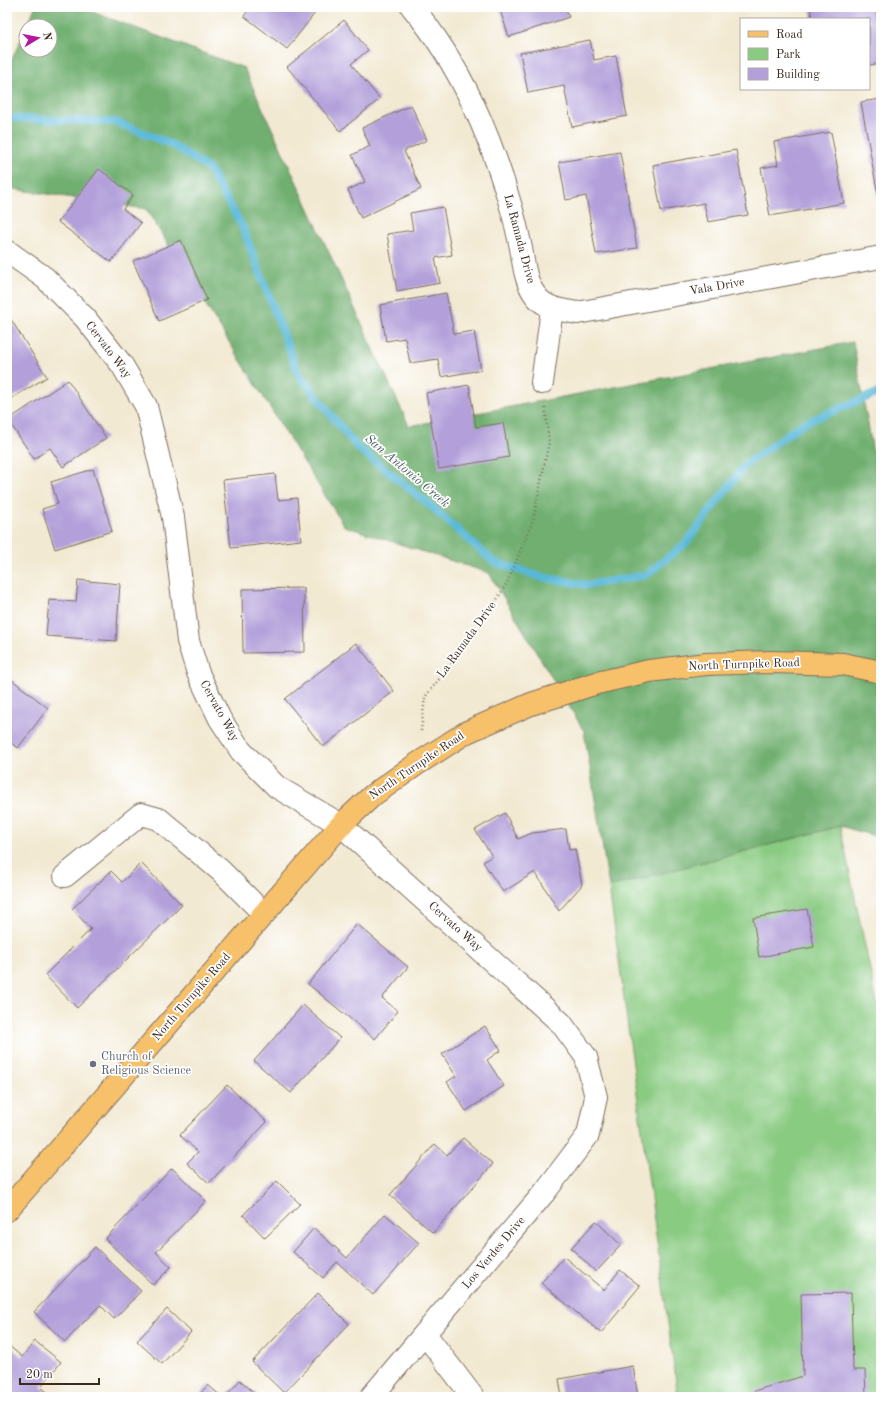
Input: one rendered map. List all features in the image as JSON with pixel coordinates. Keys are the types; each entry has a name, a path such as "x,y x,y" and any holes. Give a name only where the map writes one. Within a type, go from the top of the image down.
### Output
{"main road":[{"name":"North Turnpike Road","path":"7,1210 341,825 372,794 467,732 531,704 597,683 649,671 706,664 771,662 843,664 881,672"}],"street":[{"name":"La Ramada Drive","path":"412,7 440,44 464,85 483,125 500,168 516,223 527,281 537,297 552,309"},
{"name":"Cervato Way","path":"7,251 45,278 85,318 122,365 146,406 173,517 188,641 198,673 220,719 241,751 277,787 341,825 561,1023 586,1057 596,1097"},
{"name":"Vala Drive","path":"552,309 577,313 881,257"},
{"path":"542,383 552,309"},
{"path":"65,876 140,814 159,818 221,872 264,914"},
{"name":"Los Verdes Drive","path":"371,1397 573,1157 588,1135 596,1097"},
{"path":"425,1334 473,1397"}],"path":[{"name":"La Ramada Drive","path":"417,764 425,697 481,626 508,581 533,520 549,442 542,383"}],"green space":[{"path":"35,7 79,7 244,68 409,426 853,342 881,496 881,838 840,826 609,887 584,731 489,573 344,526 146,209 7,188 7,70 18,46 18,58 58,58 58,18 30,18"},
{"path":"840,826 881,1022 881,1397 678,1397 609,887"}],"building":[{"path":"251,7 308,7 315,13 287,49 244,16"},
{"path":"499,7 565,7 569,17 509,37"},
{"path":"810,7 875,7 878,24 881,24 881,63 870,65 870,18 812,18"},
{"path":"344,20 368,50 351,64 380,99 340,131 287,67"},
{"path":"590,40 594,60 616,56 627,116 572,127 564,86 528,93 520,53"},
{"path":"881,99 881,201 879,201 861,102"},
{"path":"411,105 427,140 404,151 421,189 361,218 348,190 365,182 352,155 370,146 362,128"},
{"path":"831,132 844,203 770,216 761,168 778,165 774,142"},
{"path":"736,150 748,215 708,222 704,203 661,211 653,165"},
{"path":"620,152 637,248 596,254 586,196 566,200 559,162"},
{"path":"99,169 133,195 123,209 141,223 111,262 58,222"},
{"path":"443,207 452,255 435,258 440,283 397,291 387,234 413,230 410,213"},
{"path":"181,240 207,300 159,321 133,261"},
{"path":"446,293 454,334 474,331 481,370 441,377 438,359 410,363 405,338 386,341 380,305"},
{"path":"10,318 47,377 7,401 7,320"},
{"path":"68,380 106,438 63,467 50,448 34,459 8,420"},
{"path":"469,385 476,427 503,423 509,457 439,469 426,393"},
{"path":"93,469 112,531 55,549 42,509 58,504 51,482"},
{"path":"275,474 278,500 297,498 301,540 231,548 223,480"},
{"path":"78,580 120,584 116,641 46,636 49,600 76,602"},
{"path":"304,588 305,652 243,653 242,589"},
{"path":"356,643 394,691 323,747 285,699"},
{"path":"7,676 48,708 18,748 7,740"},
{"path":"505,813 518,839 532,833 566,829 569,850 575,849 582,885 559,911 535,872 503,892 483,862 492,856 475,830"},
{"path":"141,863 182,905 77,1008 45,975 91,929 72,909 111,871 122,882"},
{"path":"807,909 814,947 759,957 753,918"},
{"path":"357,924 408,967 382,998 398,1011 375,1039 308,984"},
{"path":"303,1005 340,1038 291,1093 254,1061"},
{"path":"485,1026 501,1050 487,1060 504,1086 466,1111 447,1082 456,1076 442,1054"},
{"path":"7,1077 11,1080 7,1085"},
{"path":"227,1085 267,1122 209,1183 187,1163 198,1152 180,1135"},
{"path":"463,1138 493,1164 433,1233 390,1195 435,1144 447,1155"},
{"path":"172,1168 206,1201 156,1252 171,1267 153,1285 105,1239"},
{"path":"277,1181 300,1204 265,1238 243,1215"},
{"path":"385,1214 419,1243 373,1295 337,1262 323,1278 293,1252 314,1228 347,1258"},
{"path":"596,1221 621,1245 596,1272 571,1248"},
{"path":"95,1247 141,1291 114,1319 100,1305 65,1342 34,1312"},
{"path":"564,1257 604,1290 620,1270 640,1286 601,1333 541,1283"},
{"path":"318,1293 349,1324 284,1393 252,1362"},
{"path":"851,1293 853,1370 865,1370 866,1397 756,1397 754,1391 803,1376 801,1294"},
{"path":"167,1309 191,1332 162,1364 137,1341"},
{"path":"35,1341 61,1362 41,1387 53,1397 7,1397 7,1344 22,1357"},
{"path":"633,1366 638,1397 562,1397 559,1379"},
{"path":"240,1380 259,1397 225,1397"},
{"path":"208,1385 222,1397 197,1397"}],"waterway":[{"name":"San Antonio Creek","path":"7,118 116,122 173,145 209,169 242,226 299,375 357,447 425,501 494,562 541,577 588,585 646,575 686,543 745,465 802,424 875,394 881,393"}],"place":[{"name":"Church of Religious Science","path":"93,1064"}]}
